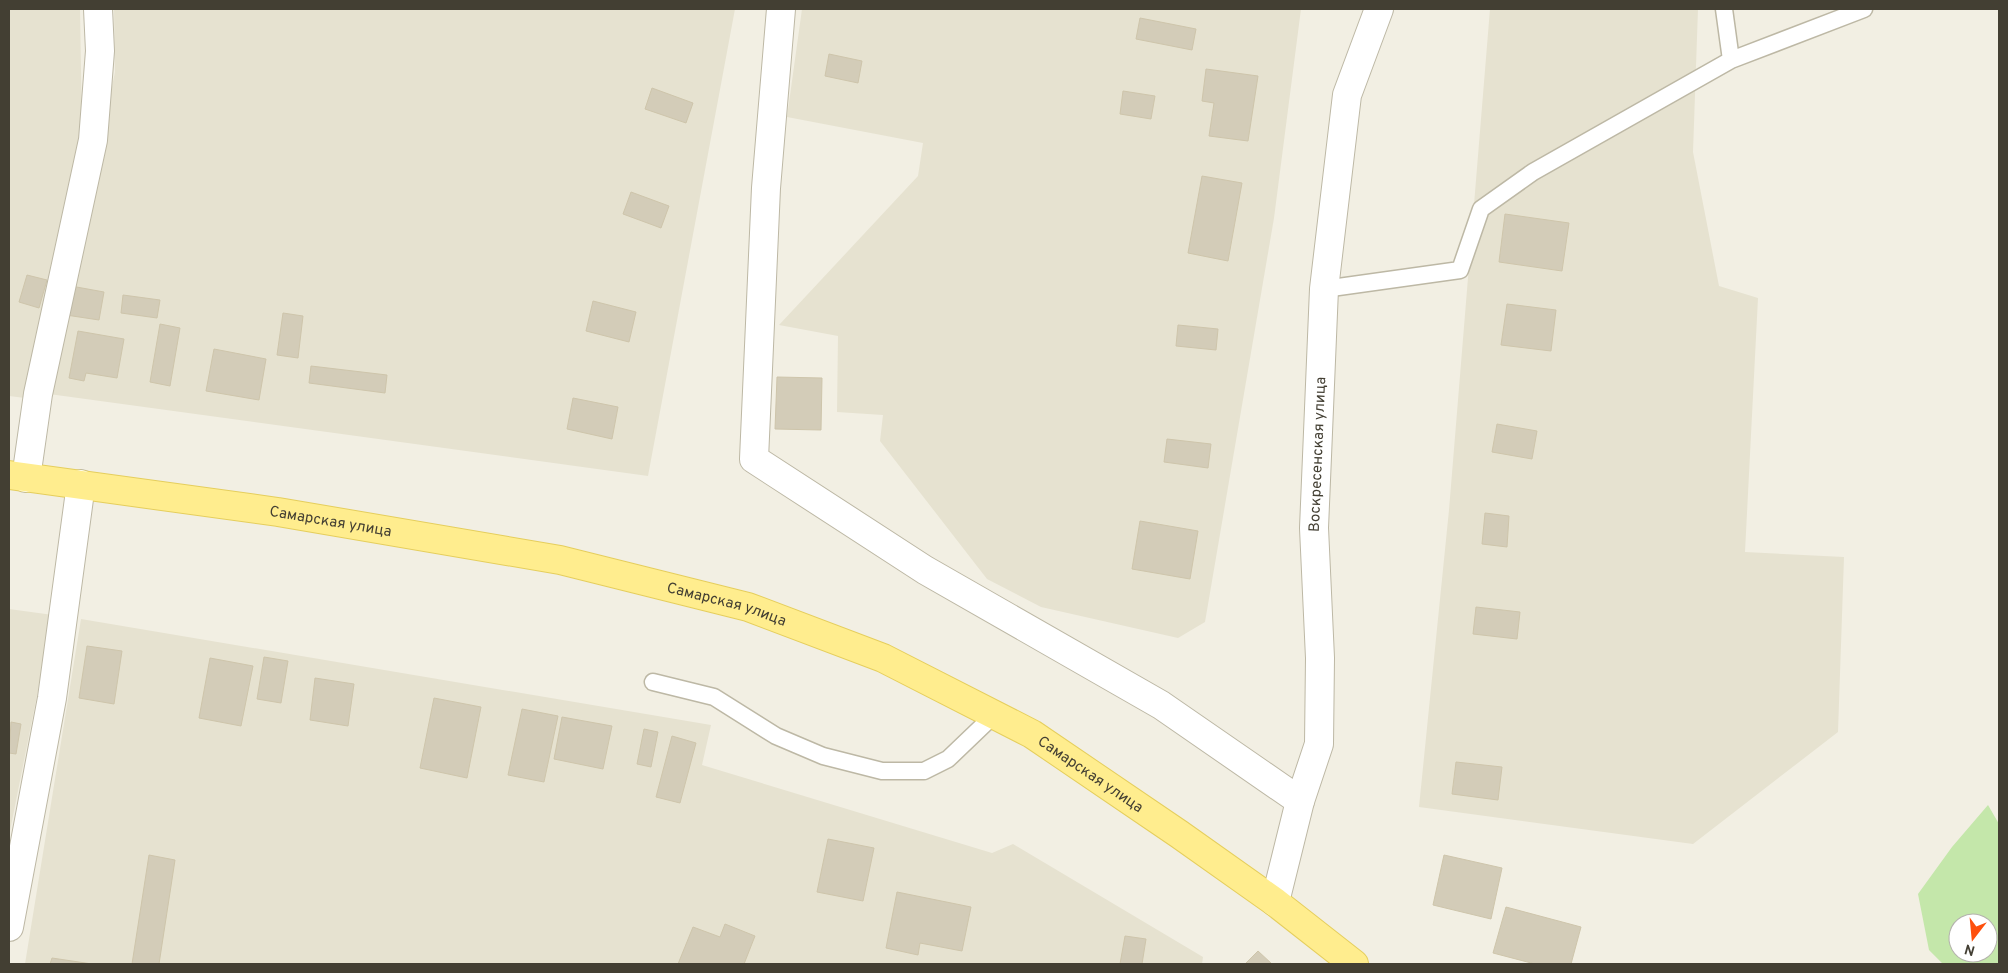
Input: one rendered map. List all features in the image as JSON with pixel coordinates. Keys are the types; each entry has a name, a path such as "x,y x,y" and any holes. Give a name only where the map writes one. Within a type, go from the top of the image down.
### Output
{"main road":[{"name":"Самарская улица","path":"18,477 278,512 560,560 748,607 883,658 1032,734 1275,902 1354,964"}],"street":[{"path":"18,477 93,140 100,51 98,9"},
{"path":"780,9 766,188 754,460 925,570 1161,705 1300,801"},
{"name":"Воскресенская улица","path":"1275,902 1300,801 1319,744 1320,658 1314,528 1324,289 1347,95 1379,9"},
{"path":"9,927 52,698 81,484"}],"lane":[{"path":"1724,9 1732,60"},
{"path":"1324,289 1460,270 1481,209 1534,172 1732,60 1864,9"},
{"path":"653,682 714,697 784,740 823,756 882,771 924,771 948,759 994,715"}],"shaded area":[{"path":"9,9 80,9 82,132 25,398 9,396"},
{"path":"114,9 735,9 648,476 49,394 115,72"},
{"path":"802,9 1301,9 1274,218 1205,622 1178,638 1041,607 987,579 880,441 883,415 837,412 838,336 779,325 918,176 923,143 787,117"},
{"path":"1490,9 1698,9 1693,152 1719,286 1758,298 1745,552 1844,557 1838,732 1693,844 1419,807 1449,510"},
{"path":"9,609 53,615 9,836"},
{"path":"81,619 711,725 702,765 992,853 1013,844 1203,957 1202,964 25,964"}],"green space":[{"path":"1988,805 1999,824 1999,964 1943,964 1929,950 1918,894 1952,847"}],"building":[{"path":"1140,18 1196,29 1192,50 1136,39"},
{"path":"829,54 862,61 858,83 825,76"},
{"path":"1206,69 1258,76 1248,141 1209,136 1214,103 1202,101"},
{"path":"652,88 693,103 686,123 645,109"},
{"path":"1123,91 1155,96 1151,119 1120,114"},
{"path":"1202,176 1242,183 1228,261 1188,253"},
{"path":"631,192 669,206 661,228 623,214"},
{"path":"1505,214 1569,223 1562,271 1499,262"},
{"path":"27,275 47,280 39,308 19,302"},
{"path":"71,286 104,292 99,320 66,315"},
{"path":"123,295 160,300 157,318 121,313"},
{"path":"593,301 636,312 629,342 586,331"},
{"path":"1507,304 1556,310 1551,351 1501,345"},
{"path":"283,313 303,316 298,358 277,355"},
{"path":"160,324 180,328 170,386 150,382"},
{"path":"1178,325 1218,329 1216,350 1176,346"},
{"path":"78,331 124,339 117,378 86,373 84,381 69,378"},
{"path":"214,349 266,359 259,400 206,391"},
{"path":"311,366 387,375 385,393 309,383"},
{"path":"777,377 822,378 821,430 775,429"},
{"path":"573,398 618,407 612,439 567,429"},
{"path":"1497,424 1537,431 1532,459 1492,452"},
{"path":"1167,439 1211,444 1208,468 1164,462"},
{"path":"1485,513 1509,516 1507,547 1482,544"},
{"path":"1140,521 1198,531 1190,579 1132,569"},
{"path":"1476,607 1520,612 1517,639 1473,634"},
{"path":"87,646 122,651 114,704 79,698"},
{"path":"264,657 288,661 281,703 257,699"},
{"path":"210,658 253,666 241,726 199,718"},
{"path":"315,678 354,684 348,726 310,720"},
{"path":"434,698 481,707 467,778 420,768"},
{"path":"522,709 558,716 544,782 508,775"},
{"path":"562,717 612,726 603,769 554,759"},
{"path":"11,722 21,724 16,754 9,753"},
{"path":"644,729 658,732 651,767 637,764"},
{"path":"672,736 696,743 680,803 656,797"},
{"path":"1456,762 1502,767 1498,800 1452,794"},
{"path":"828,839 874,848 863,901 817,892"},
{"path":"149,855 175,860 159,964 132,964"},
{"path":"1444,855 1502,868 1491,919 1433,905"},
{"path":"897,892 971,907 962,951 920,943 918,955 886,948"},
{"path":"1506,907 1581,927 1571,964 1535,964 1493,953"},
{"path":"725,924 755,936 744,964 678,964 693,927 720,937"},
{"path":"1125,936 1146,939 1142,964 1120,964"},
{"path":"1258,951 1272,964 1245,964"},
{"path":"52,958 92,964 50,964"}]}
